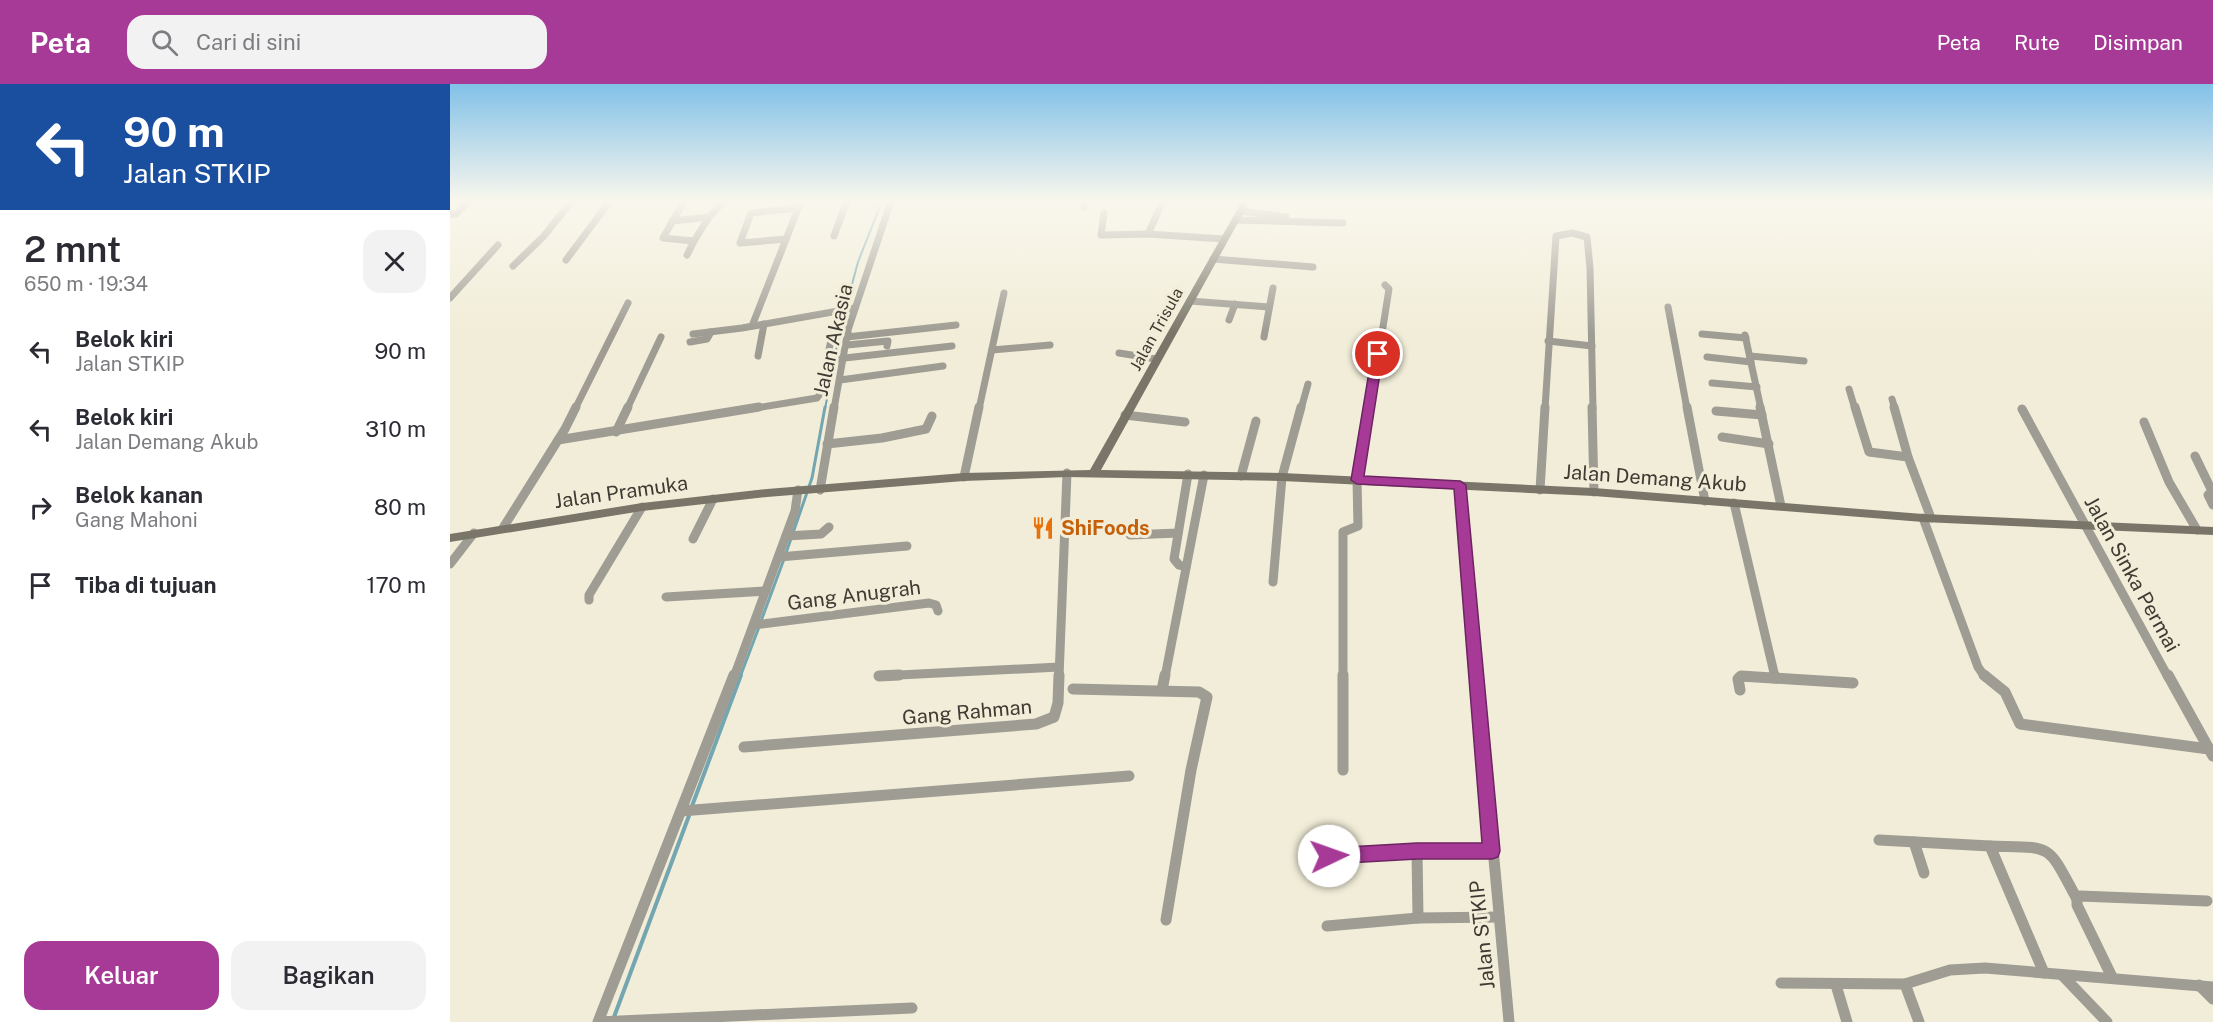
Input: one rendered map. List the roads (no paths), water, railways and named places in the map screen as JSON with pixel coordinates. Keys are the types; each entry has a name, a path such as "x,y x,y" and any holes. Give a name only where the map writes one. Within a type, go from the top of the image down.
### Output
{"street":[{"path":"450,298 498,245"},
{"path":"513,266 533,245"},
{"path":"566,260 577,245"},
{"path":"687,255 692,245"},
{"path":"752,326 784,245"},
{"name":"Jalan Akasia","path":"615,1022 598,1022 755,625 766,591 786,557 827,444 840,380 850,309 874,245"},
{"name":"Jalan Trisula","path":"1094,473 1221,245"},
{"path":"1540,490 1555,245"},
{"path":"1587,245 1592,346 1594,492"},
{"path":"1213,260 1313,267"},
{"path":"1343,770 1343,532 1358,525 1357,480 1389,289 1385,285"},
{"path":"1264,337 1273,288"},
{"path":"964,477 1004,293"},
{"path":"1190,300 1269,307"},
{"path":"503,528 558,440 628,303"},
{"path":"1229,320 1235,304"},
{"path":"1668,307 1705,501"},
{"path":"693,334 850,309"},
{"path":"758,356 764,324"},
{"path":"847,337 956,325"},
{"path":"690,342 706,340 711,332"},
{"path":"558,440 817,398 820,394 831,339 835,334 888,341 887,346"},
{"path":"1702,334 1746,337 1781,506"},
{"path":"616,432 661,337"},
{"path":"1548,341 1592,346"},
{"path":"827,360 952,345"},
{"path":"992,350 1050,345"},
{"path":"1119,353 1156,359"},
{"path":"1707,357 1804,362"},
{"path":"840,380 943,366"},
{"path":"1712,383 1757,387"},
{"path":"1273,582 1282,477 1308,384"},
{"path":"1849,388 1869,452 1908,458"},
{"path":"1892,399 1927,518 1978,667 1987,680 2005,692 2020,724 2211,752"},
{"name":"Jalan Sinka Permai","path":"2022,409 2084,526 2211,752"},
{"path":"1716,411 1762,415"},
{"path":"1125,415 1185,422"},
{"path":"827,444 882,438 927,429 932,416"},
{"path":"1241,476 1256,421"},
{"path":"2144,422 2169,482 2197,530"},
{"path":"1722,437 1769,444"},
{"path":"2195,456 2212,491 2208,495 2213,505"},
{"name":"Gang Rahman","path":"744,747 967,731 1044,722 1054,717 1059,667 1066,473"},
{"name":"Jalan Demang Akub","path":"1094,473 1282,477 1594,492 1927,518 2213,531"},
{"name":"Jalan Pramuka","path":"450,538 642,507 713,499 964,477 1094,473"},
{"path":"1186,567 1179,565 1174,559 1188,474"},
{"path":"1162,690 1204,475"},
{"name":"Jalan STKIP","path":"1469,486 1492,851 1509,1022"},
{"path":"693,539 713,499"},
{"path":"1734,503 1775,678"},
{"path":"589,600 589,595 642,507"},
{"path":"792,536 821,534 829,527"},
{"path":"1130,535 1178,533"},
{"path":"450,564 474,534"},
{"path":"786,557 907,546"},
{"path":"666,597 766,591"},
{"name":"Gang Anugrah","path":"755,625 929,603 936,605 938,611"},
{"path":"879,676 1059,667"},
{"path":"1740,690 1738,679 1741,676 1853,683"},
{"path":"1073,689 1200,692 1208,700 1191,770 1166,921"},
{"path":"681,811 1129,776"},
{"path":"1879,840 2023,846 2050,851 2077,899 2112,977"},
{"path":"1914,842 1924,873"},
{"path":"1990,846 2044,973"},
{"path":"1329,856 1417,851 1492,851"},
{"path":"1417,851 1418,918"},
{"path":"2077,899 2083,894 2207,901"},
{"path":"1327,926 1418,918 1499,917"},
{"path":"1781,983 1905,984 1950,970 1985,968 2213,987"},
{"path":"2062,975 2107,1022"},
{"path":"1905,984 1918,1022"},
{"path":"1836,985 1847,1022"},
{"path":"2199,985 2213,999"},
{"path":"615,1022 740,1020 912,1008"}],"waterway":[{"path":"825,409 841,325 865,245"},
{"path":"786,553 812,478 825,407"},
{"path":"761,621 784,559"},
{"path":"740,677 759,627"},
{"path":"692,806 741,675"},
{"path":"614,1017 690,813"}],"place":[{"name":"ShiFoods","path":"1043,528"}]}
